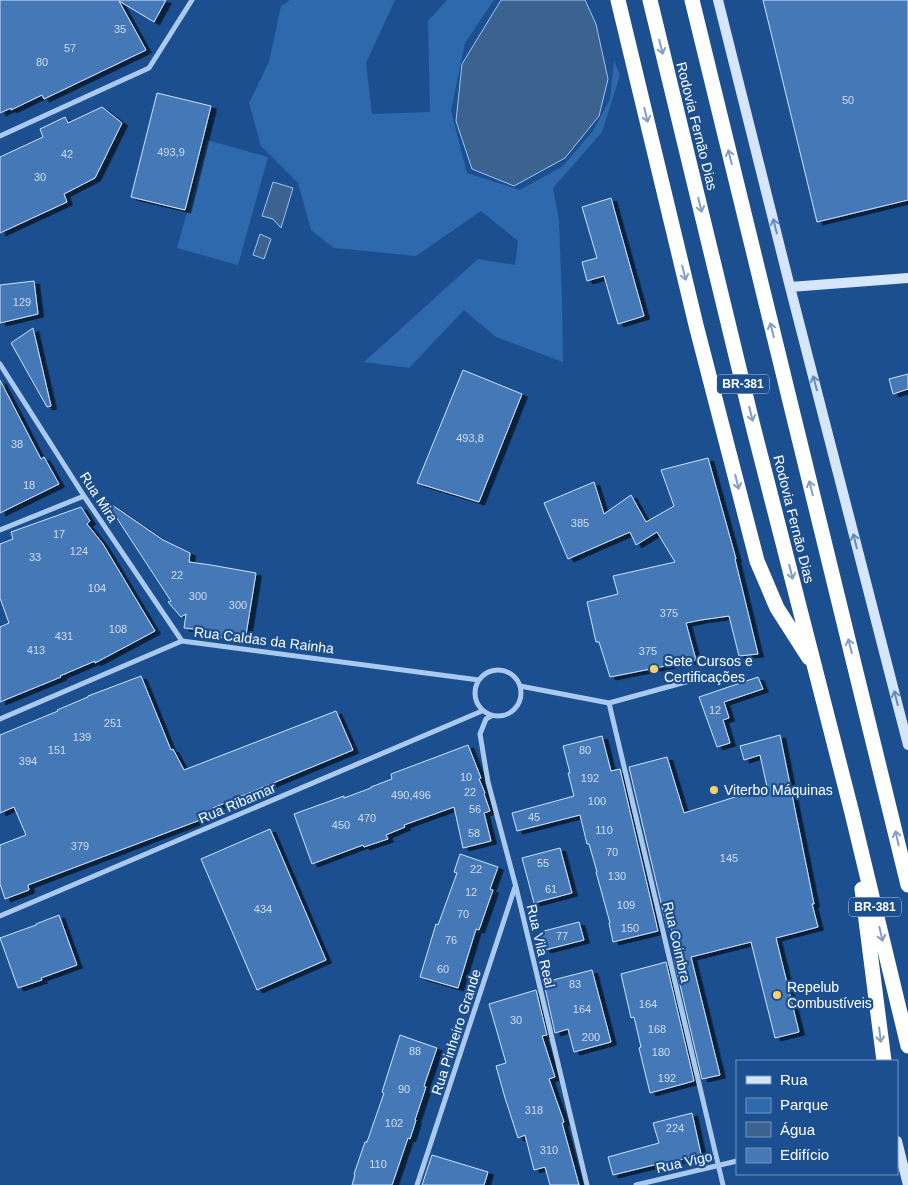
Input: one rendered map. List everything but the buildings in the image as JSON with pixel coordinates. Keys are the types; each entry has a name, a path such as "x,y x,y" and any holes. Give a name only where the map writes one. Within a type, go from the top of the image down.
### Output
{"highway":[{"path":"618,0 692,306 757,562 776,608 816,669"},
{"name":"Rodovia Fernão Dias","path":"650,0 908,1046"},
{"name":"Rodovia Fernão Dias","path":"692,0 908,885"},
{"name":"BR-381","path":"852,813 884,1060"}],"main road":[{"path":"718,0 908,745"},
{"path":"790,287 908,278"},
{"path":"898,1145 908,1185"}],"street":[{"path":"0,136 149,68 192,0"},
{"name":"Rua Mira","path":"0,364 84,496 182,641"},
{"path":"0,530 84,496"},
{"name":"Rua Caldas da Rainha","path":"0,719 182,641 480,680"},
{"path":"498,670 512,675 520,686 520,701 517,707 505,716 491,716 482,711 478,705 475,692 476,686 484,675 491,671 498,670"},
{"path":"520,686 609,703 704,677"},
{"name":"Rua Coimbra","path":"609,703 723,1185"},
{"name":"Rua Ribamar","path":"0,916 482,711"},
{"name":"Rua Vila Real","path":"491,716 486,719 480,734 488,782 516,887 587,1185"},
{"name":"Rua Pinheiro Grande","path":"417,1185 516,887"},
{"name":"Rua Vigo","path":"636,1185 736,1161"}],"green space":[{"path":"290,0 395,0 366,63 372,114 430,112 428,21 447,0 494,0 465,43 451,111 467,173 520,190 563,166 593,131 610,99 614,61 620,75 602,132 553,188 559,220 563,362 496,337 464,310 409,368 364,362 478,259 515,265 518,241 481,211 416,256 334,248 311,230 298,183 261,146 249,103 269,62 281,6"},
{"path":"207,140 268,157 238,265 177,248"}],"water":[{"path":"501,0 585,0 596,24 608,79 599,116 565,158 514,186 472,169 456,121 462,64"},
{"path":"273,182 293,188 281,228 273,219 262,216"},
{"path":"260,234 271,239 264,259 253,255"}],"place":[{"name":"Sete Cursos e Certificações","path":"654,669"},
{"name":"Viterbo Máquinas","path":"714,790"},
{"name":"Repelub Combustíveis","path":"777,995"}]}
